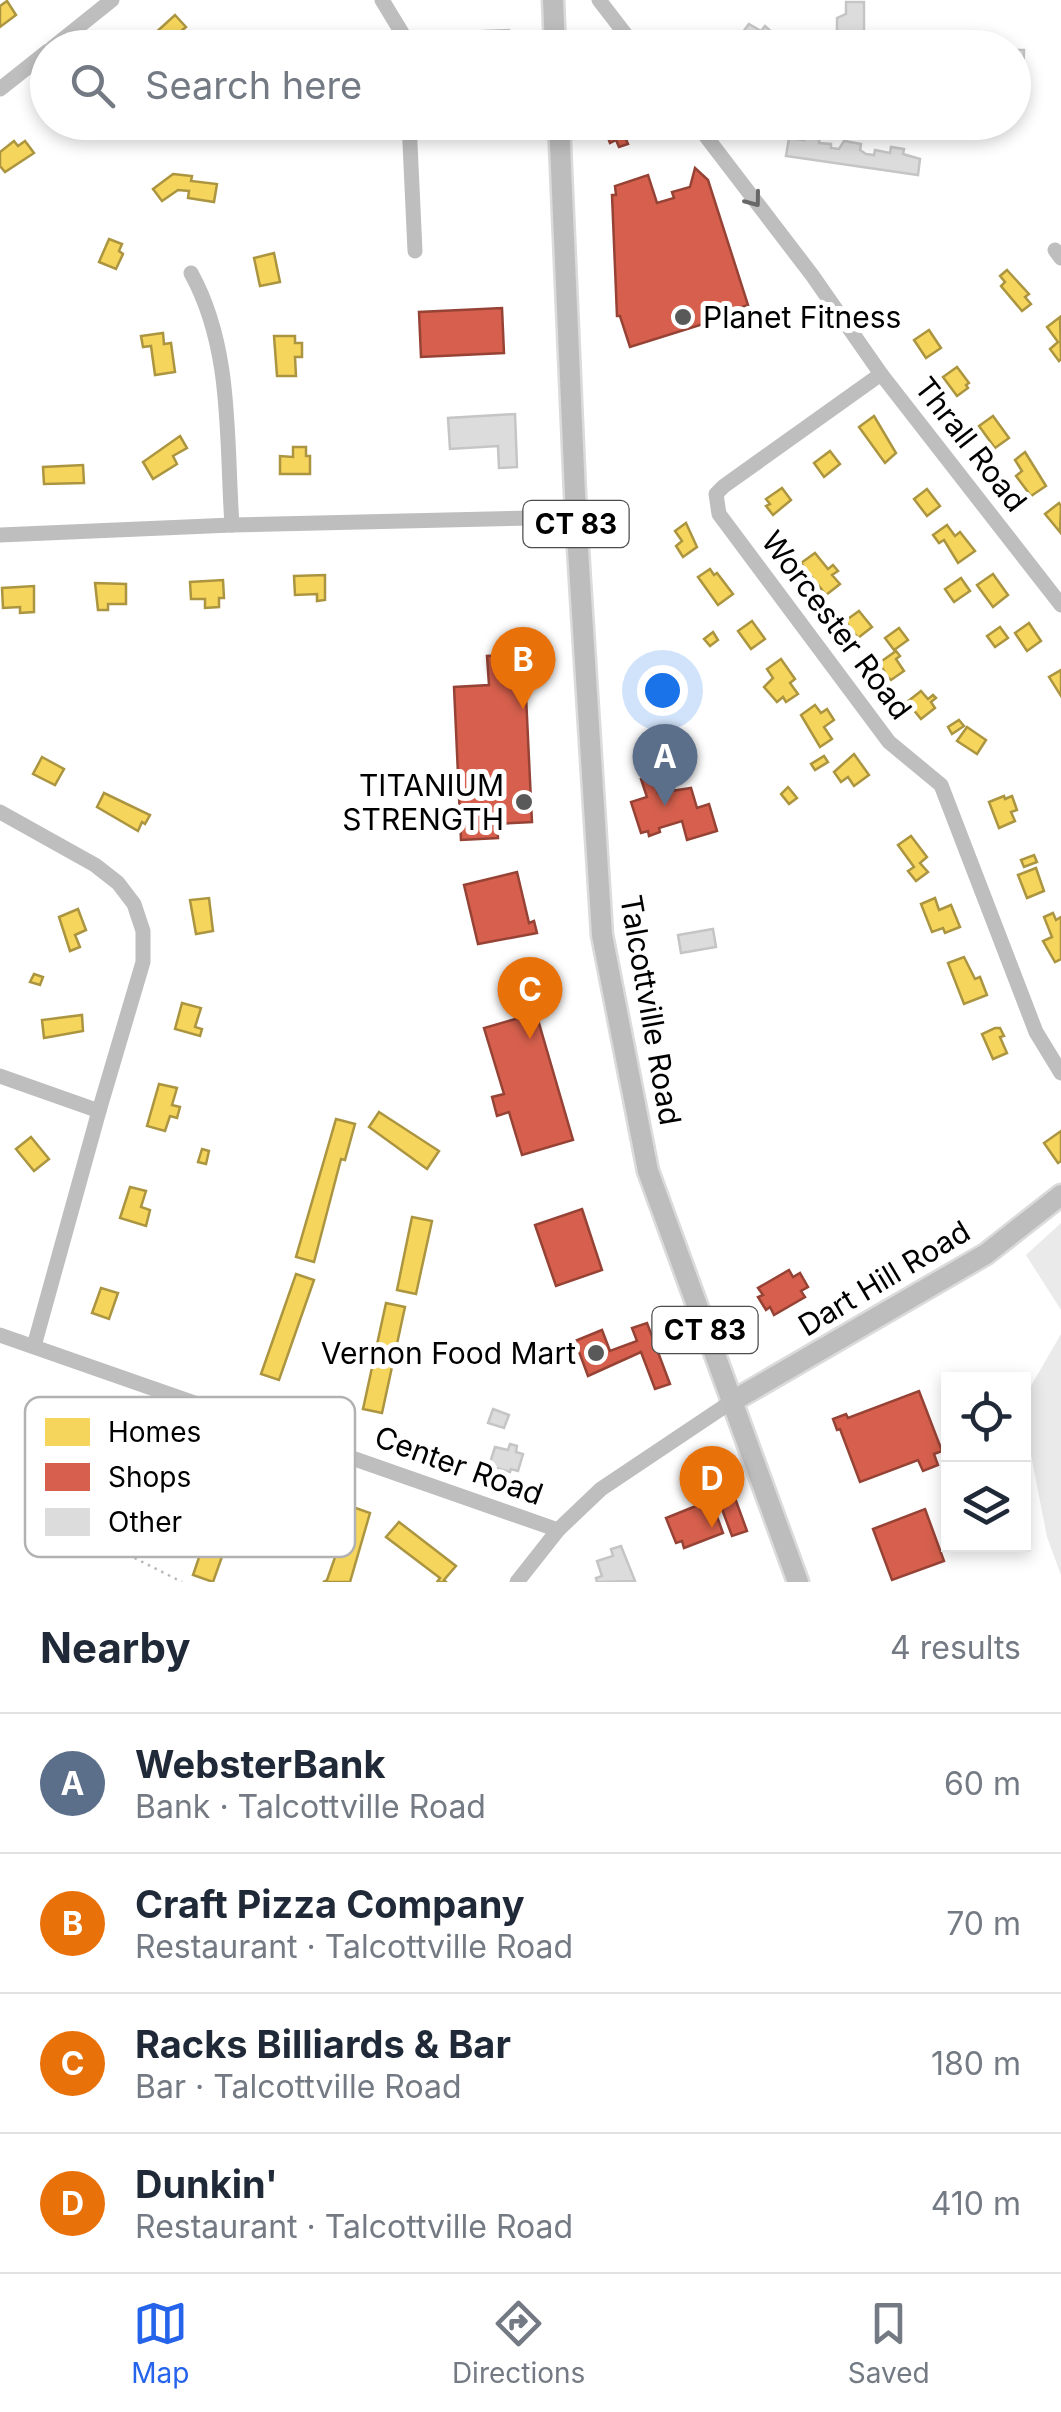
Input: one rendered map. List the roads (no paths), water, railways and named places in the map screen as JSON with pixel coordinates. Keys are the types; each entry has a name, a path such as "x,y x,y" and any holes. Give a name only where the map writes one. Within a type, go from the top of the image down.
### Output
{"main road":[{"path":"553,0 554,30"},
{"name":"Talcottville Road","path":"560,140 576,517 602,935 648,1171 798,1582"},
{"name":"Dart Hill Road","path":"731,1402 986,1254 1061,1195"}],"street":[{"path":"69,30 92,6 112,0"},
{"path":"382,0 400,30"},
{"path":"600,0 622,30"},
{"path":"0,88 30,65"},
{"path":"410,140 415,251"},
{"name":"Thrall Road","path":"709,140 1061,606"},
{"path":"191,273 208,304 221,350 232,525"},
{"name":"Worcester Road","path":"882,374 724,486 716,494 719,514 889,742 941,785 1036,1032 1061,1073"},
{"path":"0,536 232,525 576,517"},
{"path":"1047,586 1061,576"},
{"path":"0,812 96,865 118,883 134,904 143,931 143,962 34,1346"},
{"path":"0,1076 99,1111"},
{"name":"Center Road","path":"0,1335 179,1397"},
{"path":"518,1582 558,1530 601,1489 731,1402"},
{"name":"Center Road","path":"355,1459 558,1530"}],"place":[{"name":"Planet Fitness","path":"683,317"},
{"name":"Craft Pizza Company","path":"523,709"},
{"name":"TITANIUM STRENGTH","path":"524,802"},
{"name":"WebsterBank","path":"665,806"},
{"name":"Racks Billiards & Bar","path":"530,1039"},
{"name":"Vernon Food Mart","path":"596,1353"},
{"name":"Dunkin'","path":"712,1528"}]}
